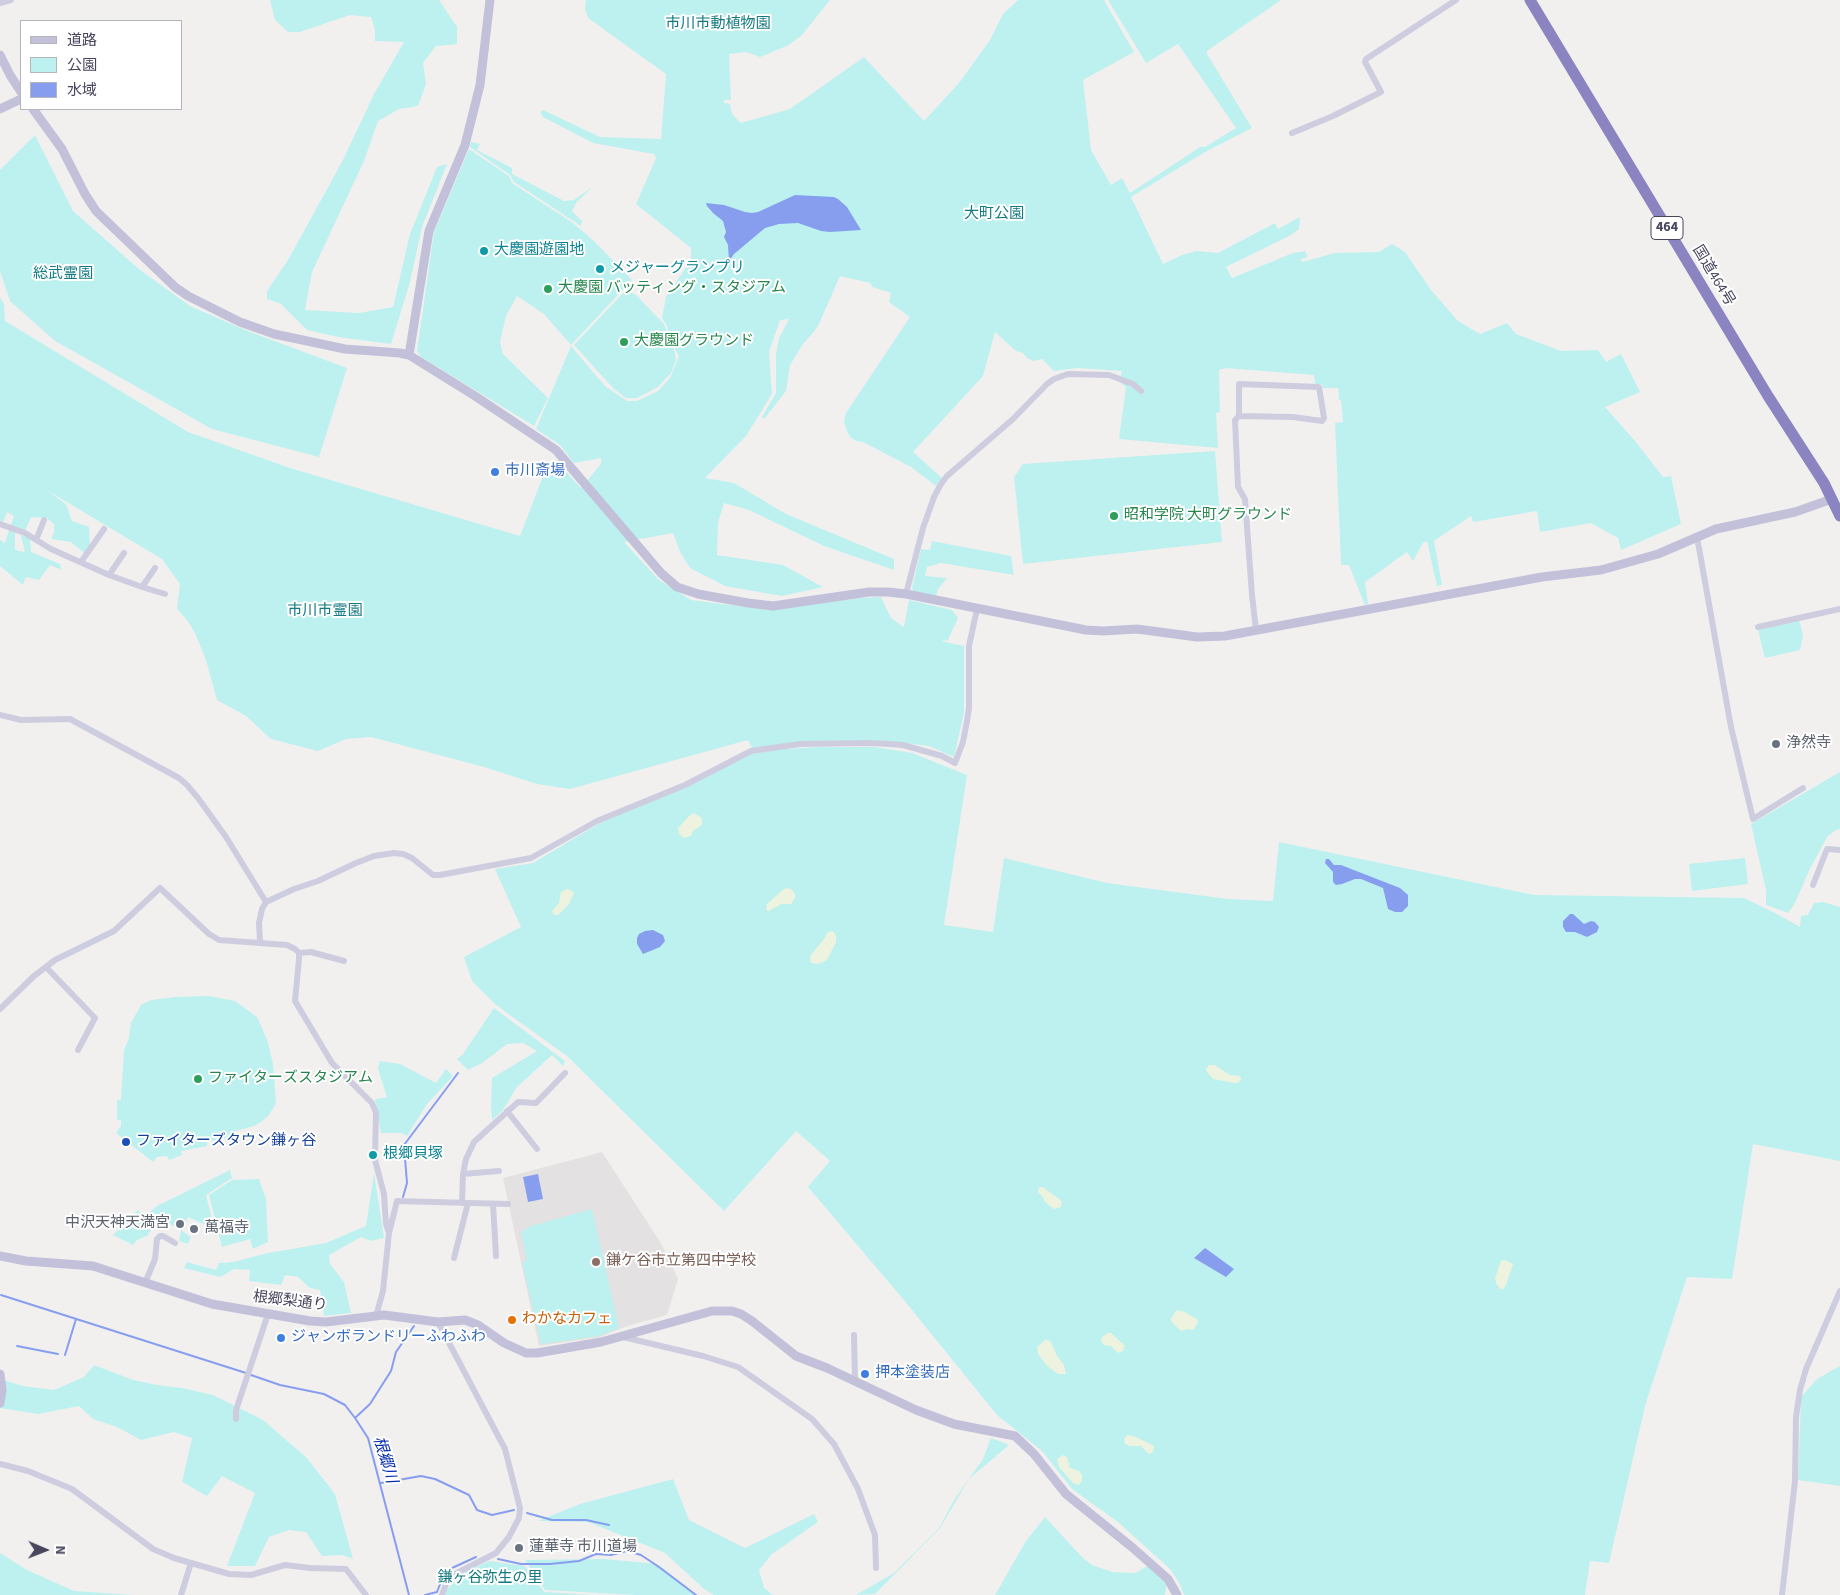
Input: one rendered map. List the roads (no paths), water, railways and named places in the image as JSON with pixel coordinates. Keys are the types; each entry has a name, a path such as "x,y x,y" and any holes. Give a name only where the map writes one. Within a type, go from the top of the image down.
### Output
{"highway":[{"name":"国道464号","path":"1530,0 1763,388 1806,454 1840,516"}],"street":[{"path":"0,3 11,0"},
{"path":"409,355 429,230 465,145 480,85 490,0"},
{"path":"1292,133 1334,116 1381,92 1365,62 1366,59 1456,0"},
{"path":"0,55 20,90"},
{"path":"0,110 20,100"},
{"path":"34,110 62,149 96,211 175,287 188,296 240,322 274,334 345,349 409,355 556,450 661,573 677,587 698,594 773,606 869,592 906,594 1086,630 1103,632 1137,629 1208,637 1225,636 1542,577 1601,570 1658,554 1716,529 1795,512 1832,499"},
{"path":"906,594 923,528 934,497 941,484 947,476 1012,419 1047,384 1060,376 1068,374 1109,376 1133,384 1140,391"},
{"path":"1239,416 1322,421 1324,418 1319,387 1239,384 1239,416 1235,420 1238,487 1245,499 1256,630"},
{"path":"36,540 44,520"},
{"path":"0,524 25,533 51,549 109,575 165,594"},
{"path":"81,562 104,529"},
{"path":"1697,537 1731,727 1753,819 1803,788"},
{"path":"109,575 124,553"},
{"path":"142,586 155,568"},
{"path":"260,942 259,922 266,902 374,856 394,853 403,854 412,858 433,875 440,876 531,858 597,821 685,785 751,751 800,744 890,744 903,745 934,754 955,763 963,742 969,708 969,646 978,609"},
{"path":"1758,627 1840,609"},
{"path":"0,715 22,720 51,721 70,719 179,778 198,798 226,837 266,902"},
{"path":"1814,885 1827,849 1840,850"},
{"path":"0,1010 34,976 70,951 114,931 160,888 209,934 219,940 260,942 287,945 295,948 299,953 295,1002 332,1063 372,1103 376,1113 375,1160 384,1194 386,1224 389,1233"},
{"path":"299,953 311,952 344,961"},
{"path":"46,967 95,1018 78,1050"},
{"path":"454,1258 465,1203 463,1174 466,1159 474,1142 518,1102 536,1103 565,1073"},
{"path":"507,1111 537,1149"},
{"path":"463,1174 499,1171"},
{"path":"376,1316 386,1275 389,1233 397,1201 508,1204"},
{"path":"494,1204 496,1256"},
{"path":"145,1283 155,1259 157,1239 163,1236 175,1243"},
{"name":"根郷梨通り","path":"0,1258 93,1266 212,1304 326,1322 384,1315 438,1322 465,1320 478,1325 504,1343 526,1354 569,1348 623,1337 712,1311 732,1311 752,1320 796,1356 931,1417 954,1424 1015,1436 1034,1454 1066,1494 1168,1579 1177,1595"},
{"path":"1782,1595 1794,1480 1796,1417 1800,1390 1806,1369 1840,1291"},
{"path":"236,1419 236,1410 268,1314"},
{"path":"438,1322 505,1449 520,1508 519,1518 509,1537 496,1553 451,1576 442,1595"},
{"path":"854,1335 854,1381"},
{"path":"623,1337 703,1356 738,1367 812,1419 834,1444 858,1488 875,1536 876,1568"},
{"path":"0,1374 2,1390 0,1403"},
{"path":"0,1464 37,1474 72,1489 153,1549 191,1563 229,1574 251,1575 284,1565 346,1569 366,1595"},
{"path":"181,1595 191,1563"}],"water":[{"path":"795,195 834,197 838,199 847,207 861,230 830,232 798,223 779,224 765,228 734,254 729,261 723,221 713,213 706,203 724,205 752,213"},
{"path":"1326,859 1329,859 1334,865 1341,865 1400,888 1408,895 1408,906 1402,912 1388,909 1383,888 1361,879 1336,885 1333,882 1333,872 1325,863"},
{"path":"1570,914 1573,914 1584,924 1591,921 1595,922 1599,927 1597,932 1587,937 1575,932 1566,932 1563,927 1563,921"},
{"path":"653,930 663,935 665,941 660,947 643,954 637,944 637,938 639,934 645,931"},
{"path":"538,1174 543,1199 528,1202 523,1177"},
{"path":"1205,1248 1234,1269 1226,1277 1194,1258"}],"waterway":[{"path":"403,1197 407,1183 404,1145 458,1073"},
{"name":"根郷川","path":"1,1295 246,1373"},
{"path":"65,1355 76,1319"},
{"path":"355,1418 370,1404 391,1371 396,1352 414,1326"},
{"path":"17,1346 58,1354"},
{"name":"根郷川","path":"251,1375 280,1385 324,1394 345,1405 355,1418 368,1438 409,1595"},
{"path":"381,1483 421,1476 435,1479 469,1495 477,1510 492,1515 514,1510"},
{"path":"527,1513 552,1520 586,1520 609,1525"},
{"path":"498,1559 521,1564 550,1564 579,1561 596,1554 611,1555 627,1551 641,1555 696,1595"},
{"path":"425,1595 437,1592 442,1579 452,1568 476,1557"}],"place":[{"name":"大慶園遊園地","path":"484,251"},
{"name":"メジャーグランプリ","path":"600,269"},
{"name":"大慶園 バッティング・スタジアム","path":"548,289"},
{"name":"大慶園グラウンド","path":"624,342"},
{"name":"市川斎場","path":"495,472"},
{"name":"昭和学院 大町グラウンド","path":"1114,516"},
{"name":"浄然寺","path":"1776,744"},
{"name":"ファイターズスタジアム","path":"198,1079"},
{"name":"ファイターズタウン鎌ヶ谷","path":"126,1142"},
{"name":"根郷貝塚","path":"373,1155"},
{"name":"中沢天神天満宮","path":"180,1224"},
{"name":"萬福寺","path":"194,1229"},
{"name":"鎌ケ谷市立第四中学校","path":"596,1262"},
{"name":"わかなカフェ","path":"512,1320"},
{"name":"ジャンボランドリーふわふわ","path":"281,1338"},
{"name":"押本塗装店","path":"865,1374"},
{"name":"蓮華寺 市川道場","path":"519,1548"}],"park label":[{"name":"市川市動植物園","path":"718,25"},
{"name":"大町公園","path":"994,215"},
{"name":"総武霊園","path":"63,275"},
{"name":"市川市霊園","path":"325,612"},
{"name":"鎌ヶ谷弥生の里","path":"490,1579"}]}
